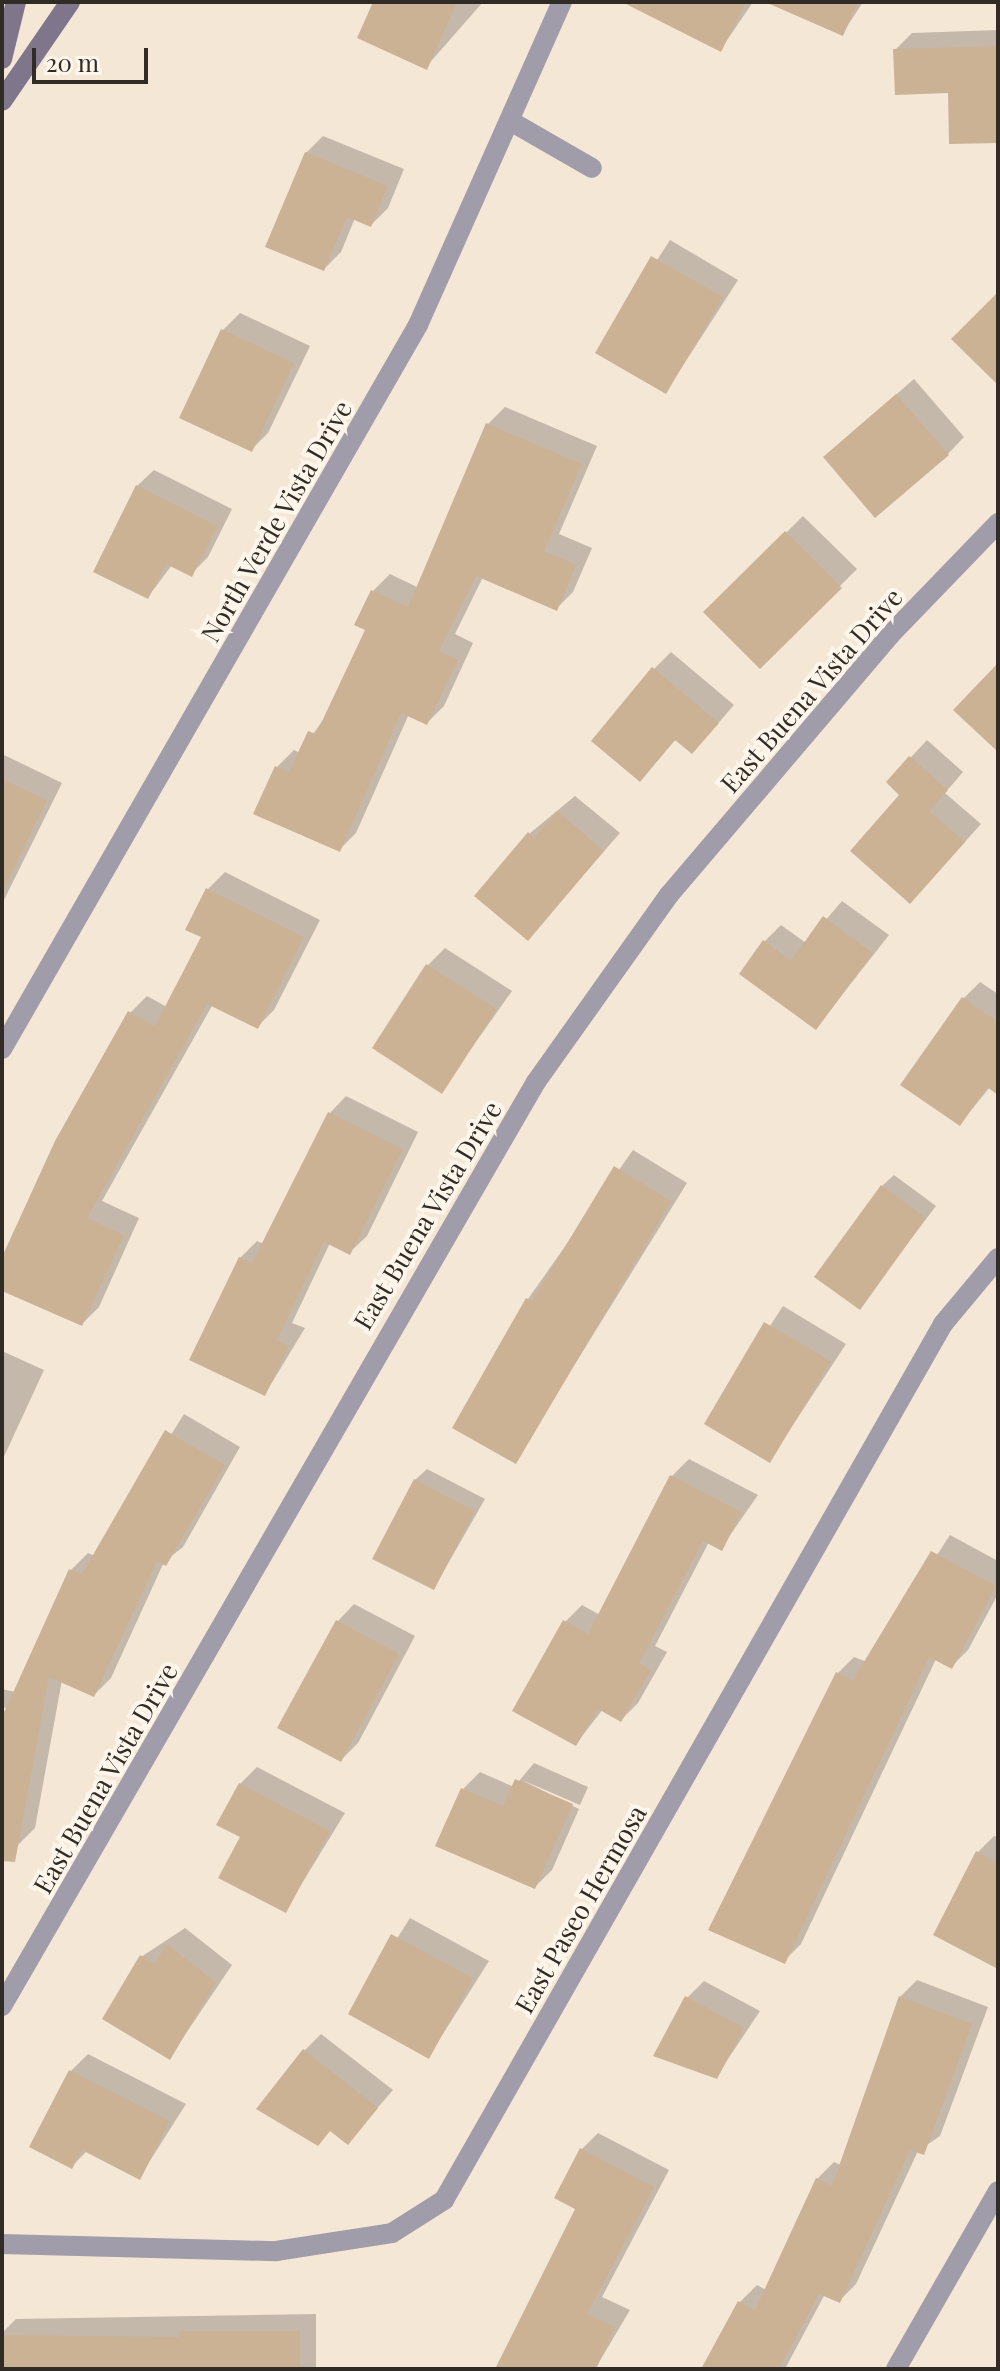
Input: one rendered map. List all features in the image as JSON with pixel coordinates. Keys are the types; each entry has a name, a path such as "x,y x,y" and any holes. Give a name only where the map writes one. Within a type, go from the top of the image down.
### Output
{"street":[{"path":"2,59 16,2"},
{"path":"2,101 70,2"},
{"name":"North Verde Vista Drive","path":"2,1049 418,325 512,122 562,2"},
{"path":"512,122 592,168"},
{"name":"East Buena Vista Drive","path":"2,2006 536,1082 669,895 890,635 998,523"},
{"name":"East Paseo Hermosa","path":"2,2244 276,2251 392,2233 444,2200 943,1324 998,1258"},
{"path":"896,2369 998,2191"}],"building":[{"path":"373,2 457,2 427,70 357,38"},
{"path":"622,2 746,2 721,52"},
{"path":"765,2 858,2 843,36"},
{"path":"997,46 998,143 949,144 948,93 895,95 893,49"},
{"path":"305,152 388,186 371,227 347,217 324,271 265,247"},
{"path":"651,256 723,297 666,394 595,353"},
{"path":"998,292 998,385 951,339"},
{"path":"221,329 294,363 252,452 179,418"},
{"path":"896,394 949,455 875,518 823,457"},
{"path":"486,423 582,464 544,551 576,565 557,611 476,576 439,651 458,660 427,725 401,713 340,852 253,814 275,766 289,772 308,731 316,734 365,630 354,625 371,590 408,607"},
{"path":"136,485 217,526 192,577 166,564 148,599 93,572"},
{"path":"785,531 842,588 760,669 703,612"},
{"path":"998,663 998,752 953,710"},
{"path":"652,667 719,723 692,754 675,740 640,782 591,741"},
{"path":"909,756 948,790 929,811 965,842 910,904 850,851 899,795 886,782"},
{"path":"2,779 47,800 2,893"},
{"path":"557,811 604,851 528,941 474,896 528,832 534,838"},
{"path":"206,888 304,937 258,1029 207,1004 87,1218 124,1235 82,1326 2,1291 2,1257 55,1141 128,1011 155,1026 201,937 185,930"},
{"path":"823,916 873,953 816,1030 739,974 763,940 791,961"},
{"path":"426,964 497,1009 442,1094 372,1048"},
{"path":"962,997 998,1022 998,1095 987,1087 960,1126 900,1085"},
{"path":"328,1112 403,1149 350,1255 324,1242 277,1340 289,1346 265,1396 189,1360 239,1257 252,1263"},
{"path":"614,1166 671,1201 516,1464 452,1428 526,1298 532,1301"},
{"path":"881,1185 926,1218 860,1310 814,1277"},
{"path":"764,1322 831,1361 770,1463 704,1424"},
{"path":"165,1430 225,1465 166,1566 157,1561 94,1697 49,1677 15,1862 2,1861 2,1717 69,1569 82,1574"},
{"path":"670,1475 742,1512 722,1551 703,1541 639,1663 651,1670 621,1722 598,1709 576,1746 512,1711 563,1620 588,1634"},
{"path":"414,1479 475,1511 434,1590 372,1559"},
{"path":"931,1551 996,1586 952,1669 929,1657 785,1964 708,1930 836,1672 853,1680"},
{"path":"336,1620 399,1654 341,1762 277,1728"},
{"path":"515,1779 573,1804 535,1889 435,1846 461,1788 503,1806"},
{"path":"239,1783 330,1831 286,1913 218,1878 240,1837 216,1825"},
{"path":"976,1851 998,1863 998,1969 933,1935"},
{"path":"391,1934 473,1978 429,2059 348,2014"},
{"path":"166,1944 216,1982 170,2060 102,2019 140,1955 155,1964"},
{"path":"685,1996 744,2028 717,2079 653,2056"},
{"path":"899,1996 972,2024 924,2155 910,2150 840,2303 819,2294 779,2369 701,2369 738,2301 755,2310 816,2178 832,2186"},
{"path":"303,2049 378,2108 348,2145 330,2131 318,2146 256,2109"},
{"path":"69,2070 170,2121 140,2180 82,2150 72,2169 29,2147"},
{"path":"580,2148 654,2187 587,2314 615,2327 596,2369 495,2369 575,2209 554,2198"},
{"path":"179,2331 300,2331 300,2369 2,2369 2,2335 179,2337"}]}
